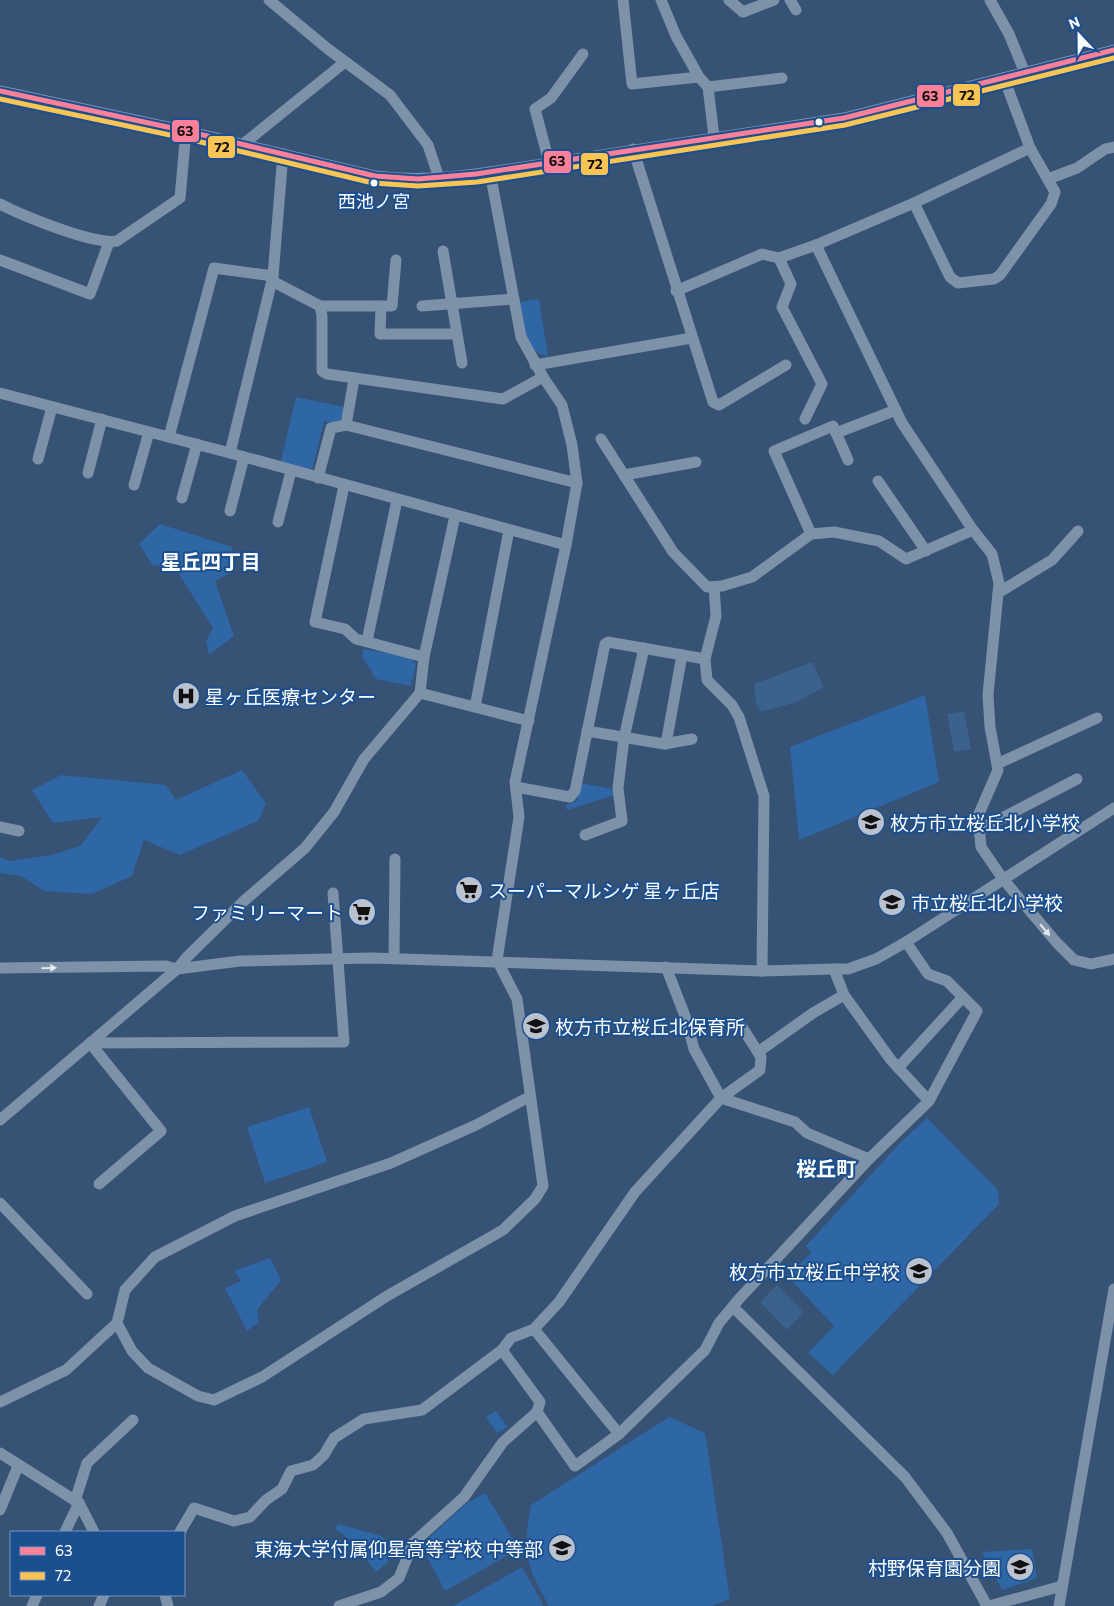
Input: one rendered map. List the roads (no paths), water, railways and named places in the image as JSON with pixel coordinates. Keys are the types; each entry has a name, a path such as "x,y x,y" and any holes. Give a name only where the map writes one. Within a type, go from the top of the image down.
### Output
{"street":[{"path":"271,0 345,62 390,95 428,145 439,178"},
{"path":"622,0 632,84 700,77"},
{"path":"661,0 676,36 708,87 714,137"},
{"path":"729,0 743,12 774,0"},
{"path":"990,0 1009,34 1025,73"},
{"path":"0,91 186,131 375,176 399,179 439,178 490,172 844,118 1114,50"},
{"path":"549,162 534,109 551,98 583,54"},
{"path":"242,145 345,62"},
{"path":"708,87 782,78"},
{"path":"914,203 950,277 958,283 994,279 1000,275 1051,204 1055,192 1030,148 1004,78"},
{"path":"0,204 19,214 109,242 117,241 180,198 186,131"},
{"path":"1048,179 1077,168 1104,149 1114,147"},
{"path":"676,291 762,254 779,258 816,245 914,203 1030,148"},
{"path":"633,149 676,291 714,402 719,404 786,365"},
{"path":"230,453 272,278 283,154"},
{"path":"117,1323 132,1351 148,1368 198,1396 214,1400 262,1377 387,1296 503,1230 535,1199 543,1186 516,999 497,960 519,818 516,787 566,546 577,482 572,445 562,405 535,365 521,337 490,172"},
{"path":"0,260 90,294 109,242"},
{"path":"816,245 902,423 973,530 992,554 999,583 988,694 990,728 998,770 978,816 981,847 1003,879 1056,943 1074,960 1091,964 1114,959"},
{"path":"442,251 450,305 462,363"},
{"path":"779,258 791,284 782,307 822,384 805,419"},
{"path":"169,438 214,268 272,278 320,306 392,306 396,260"},
{"path":"422,306 514,299"},
{"path":"320,306 322,316 322,371 327,374 503,399 543,377"},
{"path":"381,306 380,334 456,334"},
{"path":"535,365 692,338"},
{"path":"346,425 354,379"},
{"path":"0,393 230,453 566,546"},
{"path":"38,458 52,407"},
{"path":"836,434 896,410"},
{"path":"88,473 102,419"},
{"path":"318,478 331,428 346,425 577,482"},
{"path":"811,534 774,451 833,426 848,460"},
{"path":"134,486 149,432"},
{"path":"601,439 673,552 707,587 714,587 752,577 811,534 834,532 879,541 906,559 973,530"},
{"path":"182,498 196,444"},
{"path":"230,511 244,457"},
{"path":"624,475 696,462"},
{"path":"278,522 291,471"},
{"path":"878,481 926,551"},
{"path":"344,486 315,622 345,629 356,639 424,657"},
{"path":"367,641 397,500"},
{"path":"2,1113 177,970 187,957 245,900 305,848 334,812 364,759 420,693 424,657 455,516"},
{"path":"475,707 509,530"},
{"path":"998,593 1052,560 1078,531"},
{"path":"714,587 716,616 705,659 707,680 732,705 739,717 764,796 762,971"},
{"path":"516,787 570,797 575,791 605,644 608,642 705,659"},
{"path":"585,835 622,820 618,788 624,738 644,648"},
{"path":"666,744 682,655"},
{"path":"420,693 530,721"},
{"path":"997,764 1097,718"},
{"path":"587,731 666,744 692,739"},
{"path":"979,830 1077,779"},
{"path":"0,968 166,966 177,970 240,961 394,958 497,960 762,971 848,968 876,959 906,942 1114,808"},
{"path":"0,827 19,831"},
{"path":"394,958 395,859"},
{"path":"90,1043 344,1042 333,893"},
{"path":"537,1412 575,1466 620,1434 705,1350 718,1323 869,1159 929,1102 976,1011 946,981 928,974 906,942"},
{"path":"666,967 685,1016 694,1049 721,1098 795,1122 807,1133 869,1159"},
{"path":"834,969 844,995 898,1068 929,1102"},
{"path":"758,1052 813,1013 844,995"},
{"path":"898,1068 963,997"},
{"path":"181,1531 194,1508 234,1521 250,1517 266,1500 282,1489 291,1470 313,1465 324,1455 334,1438 364,1419 422,1410 502,1350 511,1338 534,1329 559,1302 635,1192 721,1098 760,1070 761,1057 742,1027"},
{"path":"90,1043 161,1131 99,1184"},
{"path":"0,1402 66,1370 117,1323 125,1290 155,1257 235,1216 391,1163 476,1125 529,1096"},
{"path":"0,1204 88,1294"},
{"path":"1059,1606 1114,1290"},
{"path":"733,1307 905,1477 947,1533 988,1606 1062,1586"},
{"path":"534,1329 620,1434"},
{"path":"339,1606 381,1592 399,1578 413,1543 464,1497 503,1442 537,1412 540,1402 502,1350"},
{"path":"66,1531 77,1502 87,1463 133,1420"},
{"path":"0,1453 77,1502 93,1531"},
{"path":"0,1510 18,1466"}],"place":[{"name":"西池ノ宮","path":"374,183"},
{"name":"星ヶ丘医療センター","path":"186,696"},
{"name":"枚方市立桜丘北小学校","path":"871,822"},
{"name":"スーパーマルシゲ 星ヶ丘店","path":"469,890"},
{"name":"市立桜丘北小学校","path":"892,902"},
{"name":"ファミリーマート","path":"362,912"},
{"name":"枚方市立桜丘北保育所","path":"536,1026"},
{"name":"枚方市立桜丘中学校","path":"919,1271"},
{"name":"東海大学付属仰星高等学校 中等部","path":"562,1548"},
{"name":"村野保育園分園","path":"1020,1567"}],"district":[{"name":"星丘四丁目","path":"211,561"},
{"name":"桜丘町","path":"826,1168"}]}
